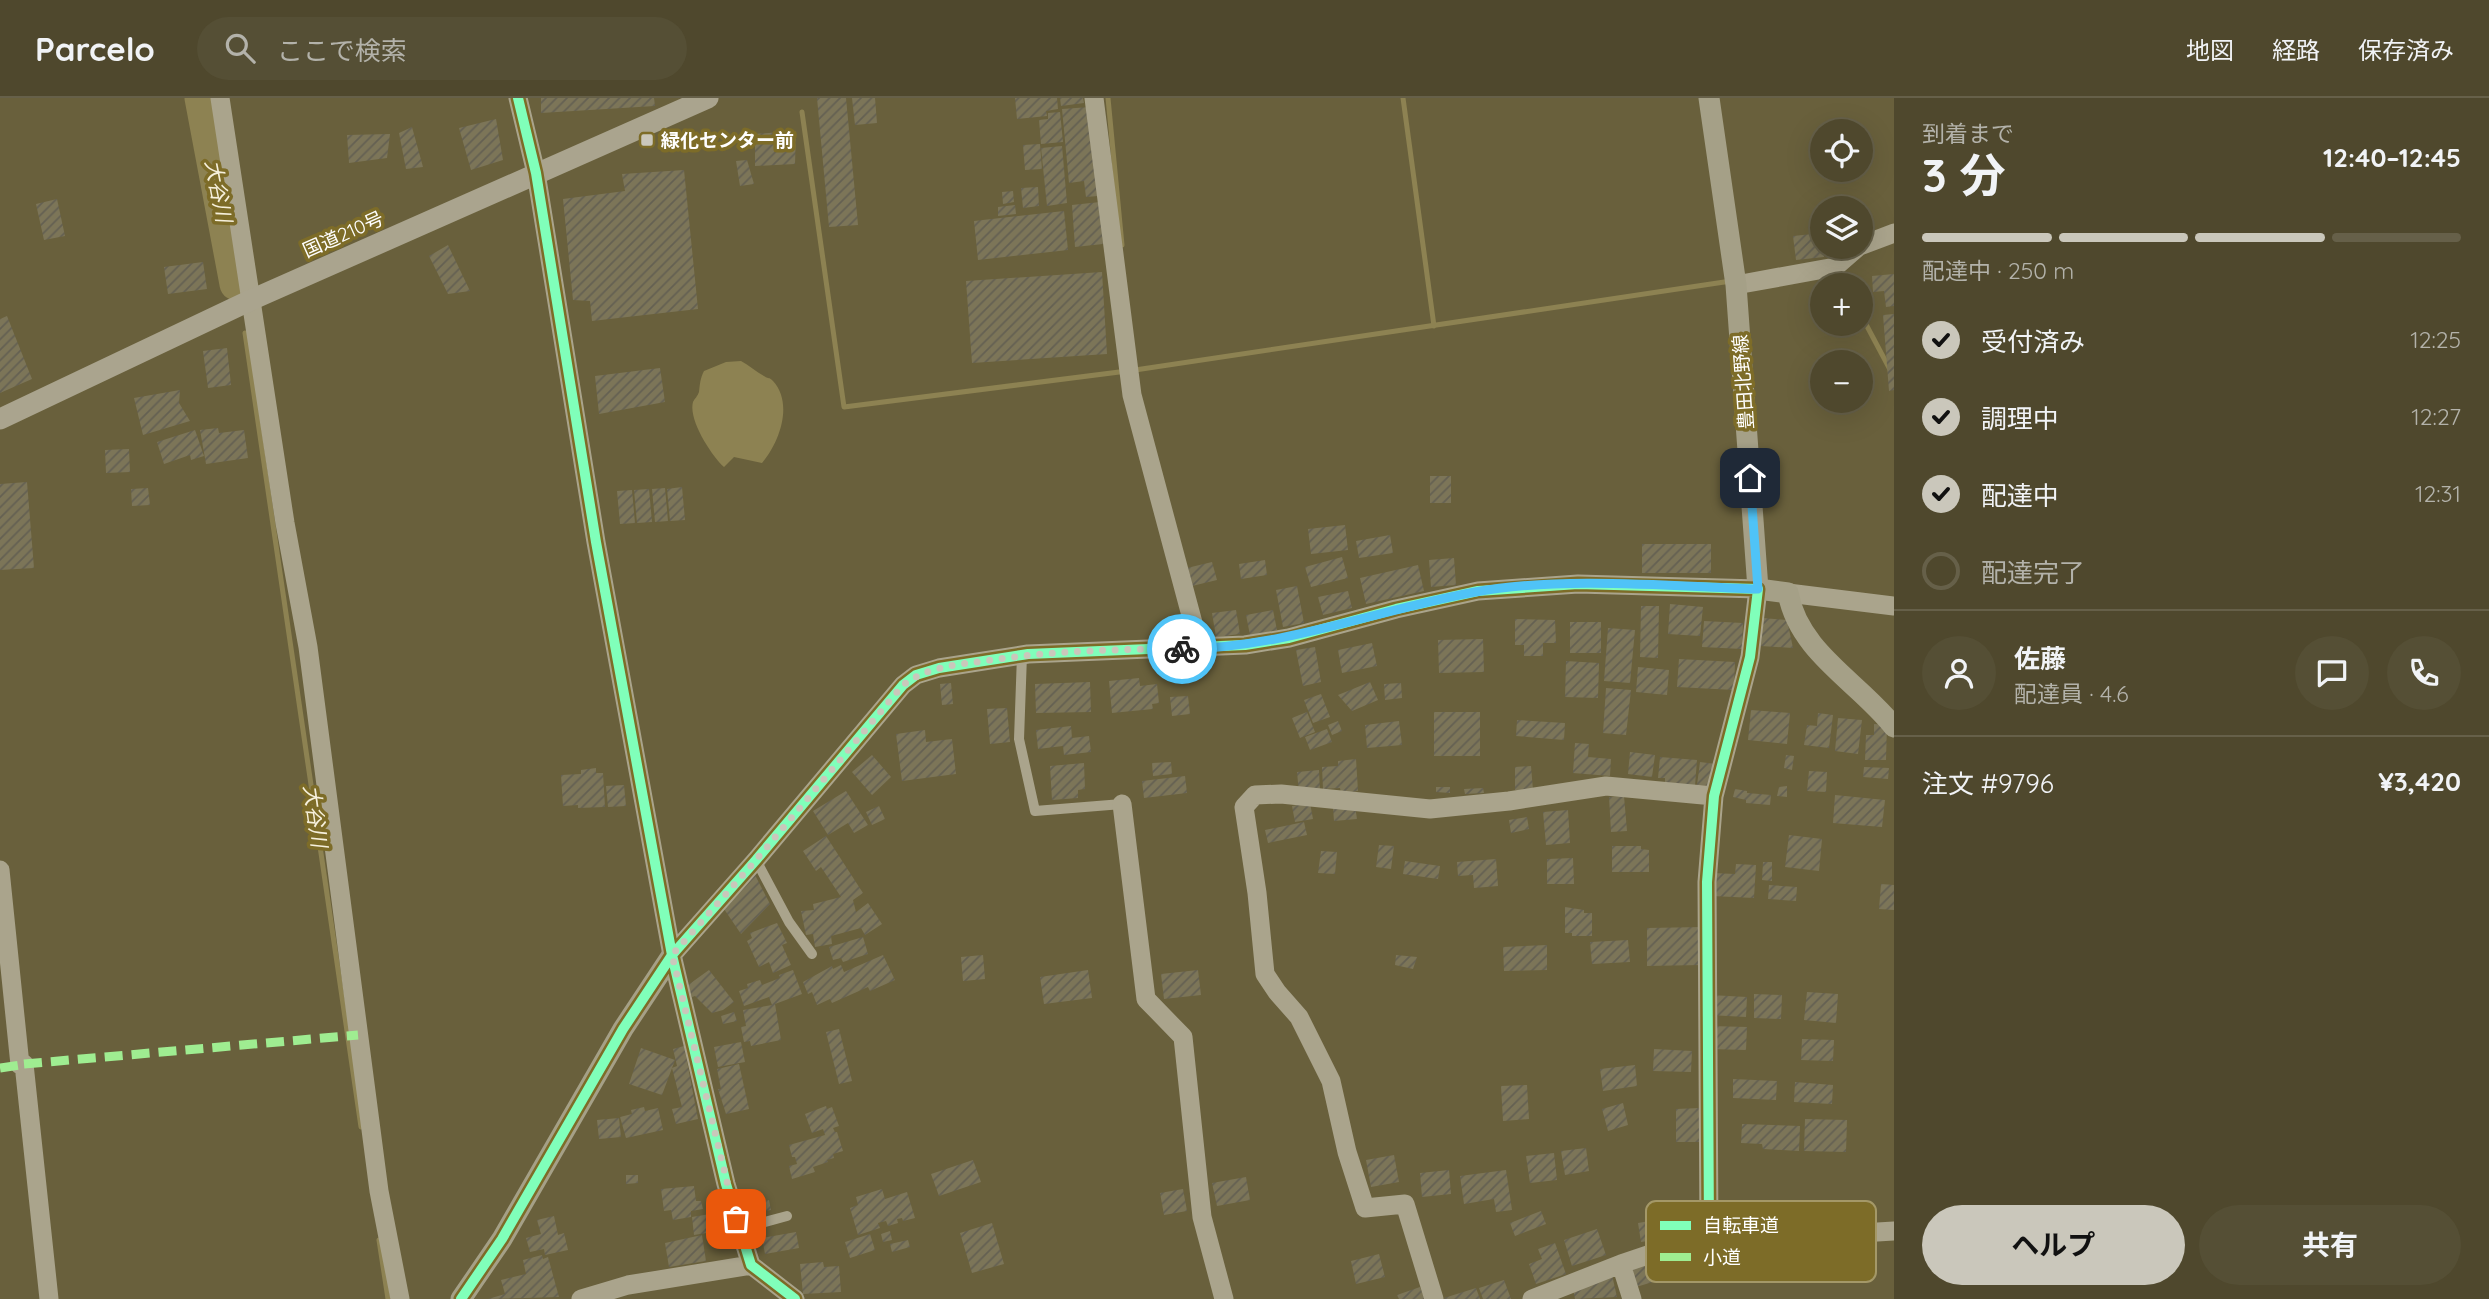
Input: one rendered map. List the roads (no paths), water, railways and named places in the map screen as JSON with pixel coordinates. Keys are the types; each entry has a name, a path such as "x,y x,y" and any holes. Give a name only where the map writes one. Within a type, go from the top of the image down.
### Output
{"highway":[{"name":"国道210号","path":"0,419 251,300 708,98"}],"main road":[{"name":"豊田北野線","path":"1709,98 1736,285 1758,589"},
{"path":"1758,589 1788,593 1792,613 1818,652 1894,727"},
{"path":"461,1299 502,1239 623,1029 672,955"}],"street":[{"path":"220,98 285,523 308,647 379,1191 400,1299"},
{"path":"518,98 536,173 596,542 672,955 718,1151 751,1265 795,1299"},
{"path":"1094,98 1132,395 1200,649"},
{"path":"1873,241 1894,233"},
{"path":"1736,285 1835,267 1844,259"},
{"path":"672,955 903,685 916,675 939,668 1023,655 1245,645 1289,638 1396,609 1478,592 1578,583 1758,589 1750,657 1714,796 1707,882 1709,1201"},
{"path":"1788,593 1894,606"},
{"path":"1434,1299 1405,1203 1365,1208 1348,1153 1331,1081 1299,1017 1265,974 1257,893 1244,807 1255,795 1281,793 1430,808 1510,801 1606,786 1714,796"},
{"path":"1122,804 1146,999 1183,1037 1202,1217 1224,1299"},
{"path":"0,870 20,1065 24,1064 49,1299"},
{"path":"1876,1232 1894,1231"},
{"path":"1532,1299 1646,1256"},
{"path":"1621,1264 1632,1299"},
{"path":"581,1299 628,1285 751,1265"}],"lane":[{"path":"1023,655 1019,739 1035,811 1122,804"},
{"path":"756,860 789,922 812,954"},
{"path":"739,1229 788,1216"}],"waterway":[{"name":"大谷川","path":"201,98 236,284"},
{"path":"1108,98 1122,245"},
{"path":"1403,98 1434,326"},
{"path":"802,112 844,407 1135,370 1731,281"},
{"name":"大谷川","path":"245,333 361,1127"},
{"path":"1872,336 1894,377"},
{"name":"大谷川","path":"379,1240 388,1299"}],"place":[{"name":"緑化センター前","path":"647,140"}]}
